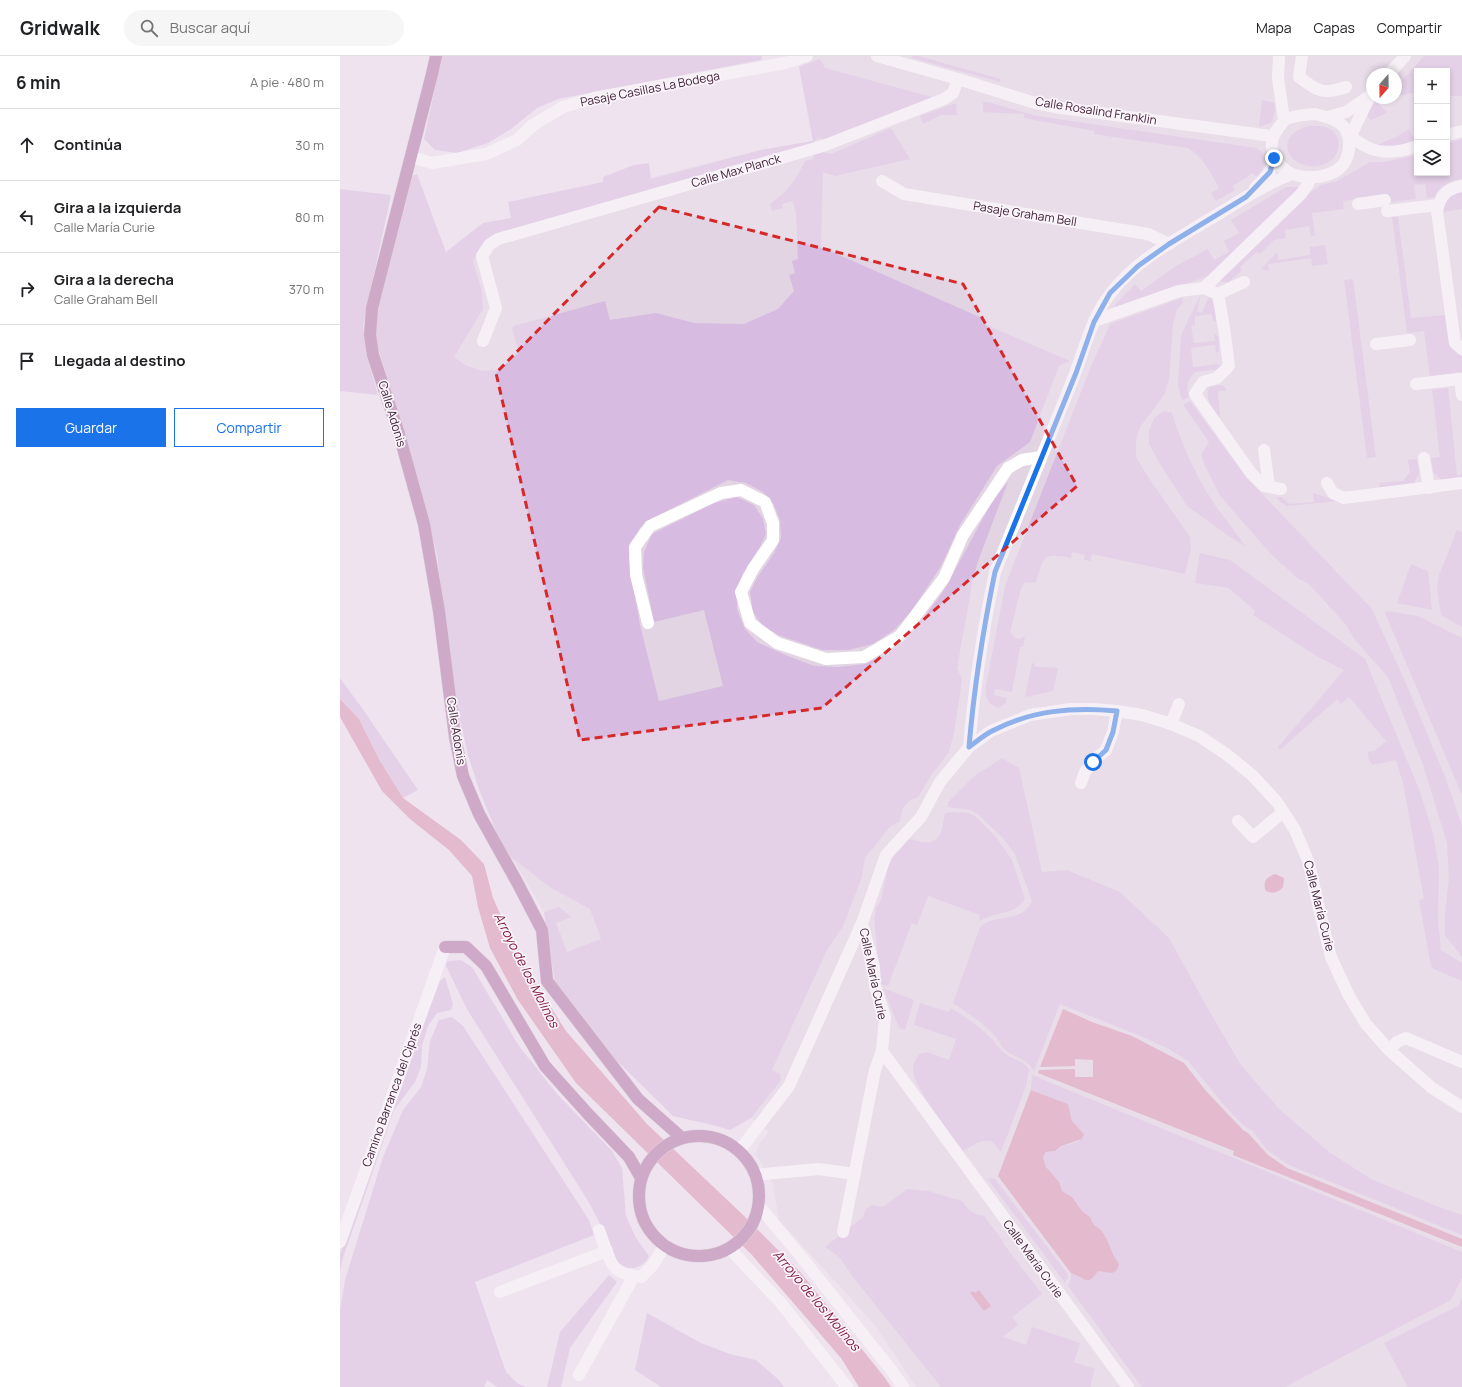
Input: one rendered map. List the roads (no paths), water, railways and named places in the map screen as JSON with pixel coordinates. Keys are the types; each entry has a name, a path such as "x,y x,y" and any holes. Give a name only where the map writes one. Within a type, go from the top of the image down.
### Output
{"main road":[{"name":"Calle Adonis","path":"436,56 372,308 370,335 373,355 399,434 424,524 439,611 455,737 463,776 479,814 542,930 547,981 638,1099 682,1138"},
{"path":"445,947 466,947 486,966 545,1066 629,1157 641,1178"},
{"path":"702,1136 722,1140 739,1151 752,1167 758,1186 758,1206 753,1223 743,1237 729,1248 710,1255 690,1255 670,1248 654,1236 643,1218 638,1198 641,1178 650,1160 664,1146 682,1138 702,1136"}],"street":[{"name":"Pasaje Casillas La Bodega","path":"411,157 432,163 486,154 517,140 533,125 563,107 594,98 785,63 806,56"},
{"name":"Calle Rosalind Franklin","path":"877,56 958,78 1035,103 1054,107 1272,136"},
{"path":"1279,56 1278,78 1284,120"},
{"path":"1302,56 1300,77 1311,86 1318,90 1333,91 1346,87"},
{"path":"1394,68 1405,56"},
{"name":"Calle Max Planck","path":"483,341 496,308 482,256 489,245 498,239 823,146 944,99 953,93 958,78"},
{"path":"1328,117 1346,112 1357,106 1366,98"},
{"path":"1366,104 1350,137 1349,152 1343,166 1333,173 1310,177 1292,174 1284,170 1274,158 1271,146 1272,136 1284,120 1315,114 1328,117 1344,126 1350,137 1375,150 1389,152 1406,150 1414,147"},
{"path":"1450,134 1462,132"},
{"path":"1246,197 1270,172 1274,158"},
{"path":"969,747 974,696 988,605 995,572 1076,373 1094,322 1110,293 1138,266 1169,244 1246,197 1292,174"},
{"path":"1204,288 1301,194 1308,184 1310,177"},
{"name":"Pasaje Graham Bell","path":"882,181 904,194 1148,234 1169,244"},
{"path":"1462,186 1449,190 1439,200 1436,211 1456,343 1462,350"},
{"path":"1358,204 1386,206 1438,205"},
{"path":"1094,322 1179,291 1204,288 1218,294 1244,282"},
{"path":"1218,294 1229,366 1217,378 1203,382 1194,394 1251,473 1264,486 1281,489"},
{"path":"1376,344 1410,340"},
{"path":"1416,384 1460,379 1462,394"},
{"path":"1264,450 1269,486"},
{"path":"648,623 636,575 635,547 650,526 721,493 742,490 765,502 773,523 773,540 752,569 742,592 750,623 777,643 826,659 864,657 900,636 944,578 963,535 1008,468 1022,460 1041,457"},
{"path":"1424,458 1429,488"},
{"path":"1327,483 1332,493 1344,498 1462,483"},
{"path":"1171,724 1179,704"},
{"name":"Calle María Curie","path":"1128,1387 882,1051 885,1017 875,986 874,967 862,923 886,855 921,818 940,782 969,747 991,731 1030,715 1071,709 1092,709 1142,715 1171,724 1199,736 1226,754 1252,775 1277,802 1295,830 1309,863 1331,957 1349,996 1366,1024 1389,1050 1432,1088 1462,1107"},
{"path":"1081,783 1085,772 1106,750 1113,732 1117,711"},
{"path":"1238,821 1253,837 1283,812"},
{"path":"739,1151 789,1086 862,923"},
{"name":"Camino Barranca del Ciprés","path":"340,1242 445,947"},
{"path":"1389,1050 1397,1042 1406,1038 1462,1062"},
{"path":"843,1232 876,1070 882,1051"},
{"path":"755,1175 819,1169 855,1174"},
{"path":"758,1206 803,1259 892,1371 902,1387"},
{"path":"599,1230 613,1266 624,1273 634,1276 641,1277 653,1265 665,1245"},
{"path":"729,1248 780,1302 847,1387"},
{"path":"500,1292 607,1250"},
{"path":"579,1375 634,1276"}],"water":[{"name":"Arroyo de los Molinos","path":"340,699 359,719 380,761 403,798 461,840 484,864 493,898 521,960 566,1031 647,1124 741,1213 801,1273 891,1387 859,1387 841,1358 752,1255 576,1083 518,1000 490,948 478,907 472,876 449,850 410,819 382,791 340,717"},
{"path":"1275,874 1284,878 1283,887 1279,891 1275,892 1266,891 1266,880"},
{"path":"1063,1009 1092,1022 1132,1036 1184,1063 1206,1091 1243,1130 1248,1133 1268,1155 1287,1168 1462,1239 1462,1247 1233,1155 1234,1151 1038,1073 1039,1070 1075,1069 1075,1077 1093,1077 1093,1060 1075,1059 1075,1066 1040,1067"},
{"path":"1031,1090 1068,1104 1072,1121 1084,1134 1082,1139 1061,1146 1055,1151 1046,1152 1043,1157 1046,1167 1059,1182 1062,1191 1072,1197 1082,1211 1090,1217 1094,1225 1104,1233 1119,1265 1116,1271 1112,1273 1098,1271 1092,1279 1086,1280 1071,1273 998,1176"},
{"path":"979,1290 991,1306 984,1311 970,1293 973,1291 975,1293"}]}
